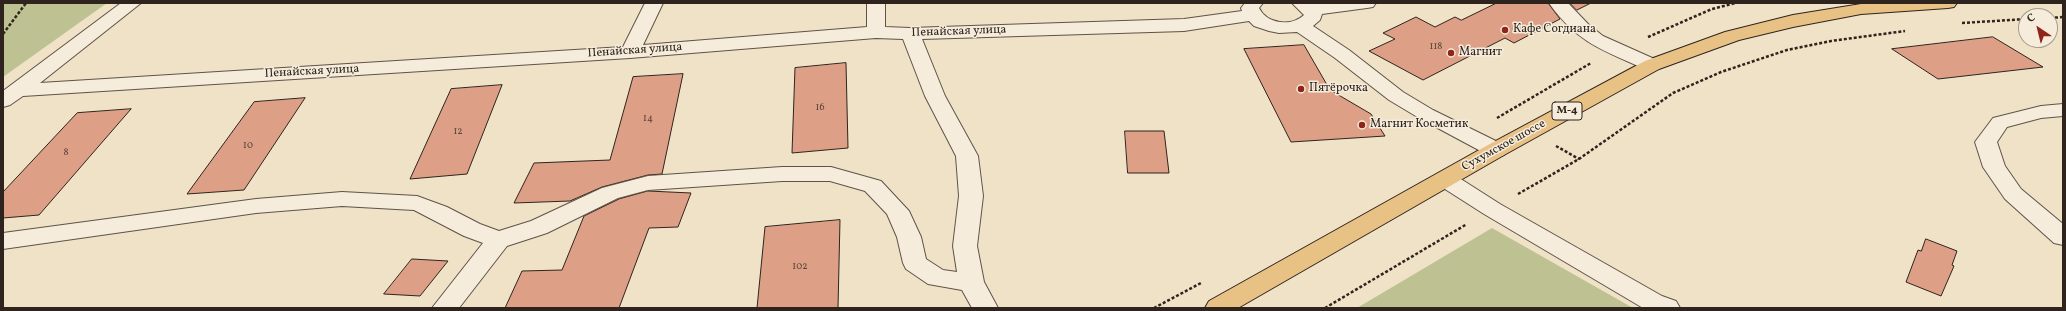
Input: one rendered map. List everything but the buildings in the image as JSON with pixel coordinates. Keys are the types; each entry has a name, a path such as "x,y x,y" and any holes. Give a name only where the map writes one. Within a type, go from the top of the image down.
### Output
{"highway":[{"name":"Сухумское шоссе","path":"1218,308 1496,150 1652,65 1732,36 1793,21 1861,9 1948,3"}],"street":[{"path":"3,101 132,3"},
{"path":"630,52 654,3"},
{"path":"876,3 876,32"},
{"path":"1253,9 1259,22 1287,28 1304,13 1367,3"},
{"path":"1558,3 1582,29 1596,40 1652,65"},
{"name":"Пенайская улица","path":"19,90 630,52 876,32 910,34 1184,25 1209,23 1253,9"},
{"path":"1304,13 1342,54 1396,96 1426,114 1496,150"},
{"path":"910,34 935,96 967,156 971,196 965,246 971,282 985,308"},
{"path":"2063,110 2041,112 2000,122 1986,142 1994,167 2013,194 2063,237"},
{"path":"445,308 498,240 539,227 610,193 648,183 782,174 831,174 873,186 897,211 909,237 915,263 937,278 971,282"},
{"path":"1445,180 1492,209 1653,302 1667,308"},
{"path":"3,242 256,206 342,199 417,203 439,212 472,230 498,240"}],"path":[{"path":"3,34 26,3"},
{"path":"1955,24 1978,21 2018,19"},
{"path":"1325,308 1579,159 1673,92 1721,72 1787,50 1831,41 1908,30"}],"green space":[{"path":"3,3 107,3 3,77"},
{"path":"1492,228 1633,308 1357,308"}],"place":[{"name":"Кафе Согдиана","path":"1505,30"},
{"name":"Магнит","path":"1451,53"},
{"name":"Пятёрочка","path":"1301,89"},
{"name":"Магнит Косметик","path":"1362,125"}]}
